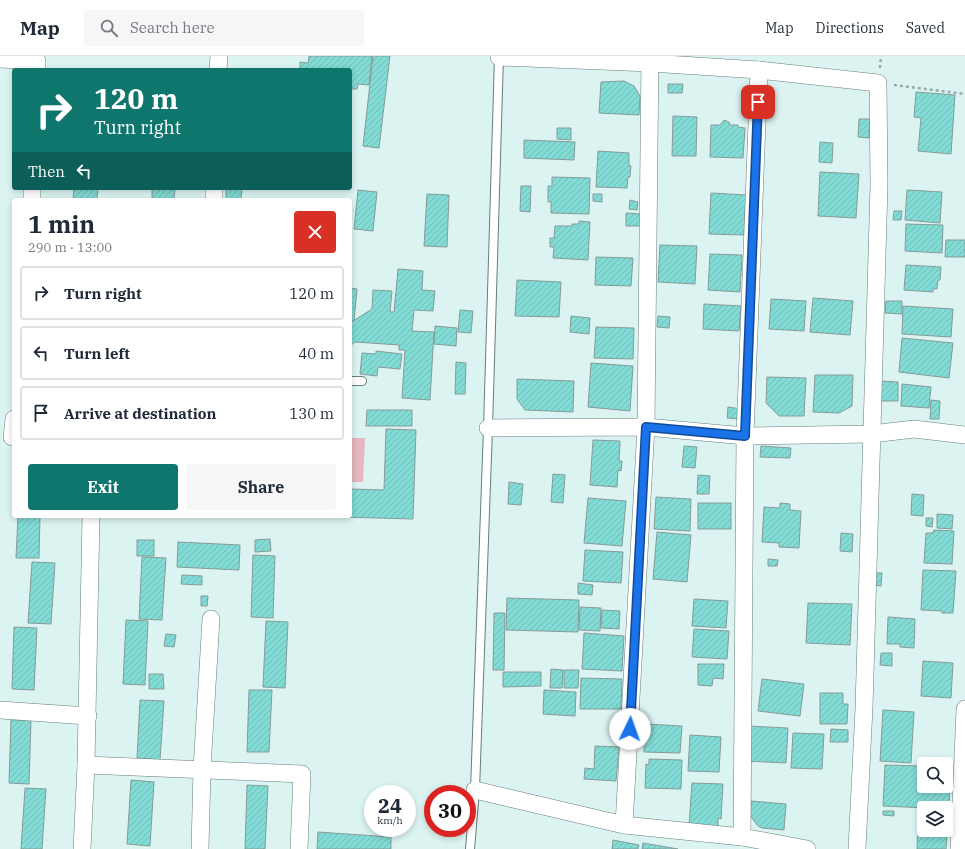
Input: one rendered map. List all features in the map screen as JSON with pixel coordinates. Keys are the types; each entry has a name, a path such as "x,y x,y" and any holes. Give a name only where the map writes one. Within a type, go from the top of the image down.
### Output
{"street":[{"path":"218,68 219,56"},
{"path":"499,57 650,59 878,83 879,185 864,708 857,849"},
{"path":"0,59 37,61 37,68"},
{"path":"624,825 646,427 650,59"},
{"path":"742,837 745,436 759,70"},
{"path":"9,437 12,426"},
{"path":"488,428 646,427 745,436 872,434 914,429 965,436"},
{"path":"82,849 88,716 91,518"},
{"path":"200,849 202,769 211,619"},
{"path":"959,849 965,709"},
{"path":"0,710 88,716"},
{"path":"86,765 302,774 299,849"},
{"path":"476,790 624,825 742,837 807,849"}],"lane":[{"path":"475,785 499,57"},
{"path":"352,381 362,381"},
{"path":"470,849 471,837"}],"path":[{"path":"878,83 965,94"}],"shaded area":[{"path":"352,438 365,438 363,482 352,482"}],"building":[{"path":"309,56 372,56 369,85 358,84 357,89 352,89 352,68 300,68 300,62 308,63"},
{"path":"373,56 390,56 379,148 363,146"},
{"path":"624,81 634,86 640,96 639,115 599,113 601,82"},
{"path":"668,84 683,84 682,93 668,93"},
{"path":"916,92 955,95 951,154 918,151 921,118 914,117"},
{"path":"673,116 697,117 696,156 672,156"},
{"path":"859,119 870,119 869,138 858,137"},
{"path":"724,120 729,122 730,125 738,125 738,127 745,128 743,158 710,157 711,125 720,125"},
{"path":"557,128 571,128 571,140 557,139"},
{"path":"524,140 575,142 574,160 524,158"},
{"path":"820,142 833,143 832,163 819,162"},
{"path":"598,151 629,153 629,166 631,166 627,188 596,187"},
{"path":"820,172 859,174 856,218 818,216"},
{"path":"552,177 590,178 589,214 551,213 551,202 548,202 548,186 552,186"},
{"path":"521,186 531,186 530,212 520,211"},
{"path":"74,190 98,190 97,198 73,198"},
{"path":"152,190 175,190 174,198 152,198"},
{"path":"226,190 242,190 241,198 226,198"},
{"path":"358,190 377,192 373,231 354,229"},
{"path":"907,190 942,192 940,223 905,220"},
{"path":"711,193 746,195 744,235 709,234"},
{"path":"427,194 449,195 447,247 424,246"},
{"path":"593,194 602,194 602,202 593,201"},
{"path":"630,200 638,202 637,210 629,209"},
{"path":"894,211 902,211 901,220 893,220"},
{"path":"626,213 640,214 640,226 626,226"},
{"path":"579,221 590,222 588,260 553,258 554,247 550,247 550,238 554,238 555,226 572,226 572,224 579,224"},
{"path":"906,224 943,225 942,253 905,251"},
{"path":"946,240 965,240 965,257 945,257"},
{"path":"660,245 697,246 695,284 658,282"},
{"path":"710,254 742,255 740,292 708,290"},
{"path":"596,257 633,258 631,286 595,285"},
{"path":"906,265 941,267 940,280 938,280 937,289 933,289 933,292 904,290"},
{"path":"398,269 423,271 422,290 435,291 433,311 414,310 412,331 434,332 430,400 402,398 405,350 399,350 399,345 355,342 352,344 352,322 372,309 373,290 392,291 390,312 394,312"},
{"path":"517,280 561,282 559,317 515,316"},
{"path":"352,288 357,289 354,320 352,321"},
{"path":"813,298 853,301 850,335 810,332"},
{"path":"771,299 806,301 804,331 769,329"},
{"path":"886,301 902,301 902,314 885,313"},
{"path":"704,304 741,306 739,331 703,329"},
{"path":"903,306 953,309 951,337 902,334"},
{"path":"460,310 473,311 471,333 458,332"},
{"path":"571,316 590,318 589,334 570,332"},
{"path":"658,316 670,317 669,328 657,327"},
{"path":"435,326 457,328 456,346 434,344"},
{"path":"596,327 634,328 633,359 594,358"},
{"path":"902,338 953,343 949,378 899,372"},
{"path":"376,351 402,354 400,369 378,367 377,376 360,374 362,353 376,354"},
{"path":"456,362 466,363 465,394 455,394"},
{"path":"591,363 633,366 630,411 588,407"},
{"path":"815,375 853,375 852,406 839,413 813,412"},
{"path":"767,377 806,378 804,416 779,416 766,403"},
{"path":"517,379 574,381 573,412 525,410 517,399"},
{"path":"879,381 898,382 898,401 878,401"},
{"path":"902,384 931,387 929,408 901,406"},
{"path":"931,400 940,401 939,419 930,419"},
{"path":"728,407 741,409 740,419 727,418"},
{"path":"367,410 412,410 412,426 366,426"},
{"path":"386,429 416,430 413,519 352,517 352,489 384,490"},
{"path":"593,440 620,441 619,461 622,461 621,471 618,470 617,487 590,485"},
{"path":"684,446 697,447 695,468 682,467"},
{"path":"761,446 791,448 790,458 760,457"},
{"path":"553,474 565,475 563,503 551,502"},
{"path":"698,475 710,476 709,494 697,494"},
{"path":"509,482 523,484 521,505 508,504"},
{"path":"912,494 924,495 923,516 911,515"},
{"path":"656,497 691,499 690,531 654,529"},
{"path":"588,498 626,501 622,546 584,543"},
{"path":"698,503 731,503 731,529 698,529"},
{"path":"780,503 790,504 790,510 801,511 799,548 779,547 779,543 762,542 764,507 780,508"},
{"path":"937,514 953,515 952,529 937,528"},
{"path":"18,518 40,518 39,558 16,558"},
{"path":"926,518 933,518 932,527 926,526"},
{"path":"934,530 954,531 952,564 924,563 926,533 933,533"},
{"path":"657,532 691,535 687,582 653,579"},
{"path":"841,533 853,534 852,552 840,551"},
{"path":"270,539 271,551 255,552 255,540"},
{"path":"137,540 154,540 154,556 137,556"},
{"path":"178,542 240,545 239,570 177,567"},
{"path":"585,550 623,552 621,583 583,581"},
{"path":"253,555 275,556 273,618 251,617"},
{"path":"142,557 166,558 162,620 139,619"},
{"path":"768,559 778,560 777,566 768,566"},
{"path":"32,562 55,563 51,624 28,623"},
{"path":"923,570 956,571 953,613 921,610"},
{"path":"875,573 882,573 881,586 875,585"},
{"path":"182,575 202,576 202,585 181,584"},
{"path":"578,583 593,585 592,595 578,594"},
{"path":"201,596 208,596 207,606 201,606"},
{"path":"507,598 579,600 578,632 506,630"},
{"path":"694,599 728,601 726,628 692,626"},
{"path":"808,603 852,604 850,645 806,643"},
{"path":"580,607 601,608 600,631 579,630"},
{"path":"602,610 620,611 619,629 601,628"},
{"path":"494,613 505,613 504,670 493,670"},
{"path":"888,617 915,619 914,648 900,647 900,644 887,644"},
{"path":"126,620 148,621 145,685 123,684"},
{"path":"266,621 288,622 285,688 263,687"},
{"path":"14,627 37,628 34,690 12,689"},
{"path":"694,629 729,631 727,659 692,657"},
{"path":"584,633 624,636 622,671 582,669"},
{"path":"166,634 176,635 174,647 164,646"},
{"path":"881,653 892,653 892,666 880,665"},
{"path":"923,661 953,663 951,698 921,696"},
{"path":"698,664 724,664 723,679 713,678 712,686 698,685"},
{"path":"551,669 563,670 562,688 550,688"},
{"path":"564,670 579,670 578,688 564,688"},
{"path":"503,672 541,672 541,686 503,687"},
{"path":"149,674 163,674 164,689 149,689"},
{"path":"581,678 622,679 621,709 580,709"},
{"path":"762,679 804,684 800,716 758,711"},
{"path":"249,690 272,690 269,752 247,752"},
{"path":"544,690 576,692 575,716 543,714"},
{"path":"820,693 843,693 843,704 848,704 847,724 820,724"},
{"path":"140,700 164,701 160,760 137,758"},
{"path":"883,710 914,712 911,763 880,761"},
{"path":"11,720 31,720 29,784 9,783"},
{"path":"647,724 682,726 680,753 644,752 644,746 646,746"},
{"path":"748,726 788,728 786,763 746,761"},
{"path":"831,729 848,730 848,742 830,742"},
{"path":"793,733 824,734 822,769 791,768"},
{"path":"690,735 721,737 719,772 688,771"},
{"path":"595,746 619,747 616,781 584,779 585,768 594,769"},
{"path":"649,759 682,760 681,789 645,788 646,764 649,765"},
{"path":"885,765 917,766 917,793 950,793 949,801 917,801 917,808 883,806"},
{"path":"131,780 154,782 150,846 127,844"},
{"path":"692,783 723,784 721,819 718,818 718,827 689,826"},
{"path":"247,785 268,786 265,849 245,849"},
{"path":"25,788 46,789 42,849 21,849"},
{"path":"751,801 786,804 784,830 762,828 758,826 750,813"},
{"path":"883,811 894,811 894,816 883,815"},
{"path":"318,832 364,835 364,837 391,837 391,849 317,849"},
{"path":"917,837 947,837 946,849 917,849"},
{"path":"613,840 639,845 638,849 612,849"},
{"path":"643,843 678,849 642,849"}],"route":[{"path":"630,729 646,427 745,436 758,102"}]}
